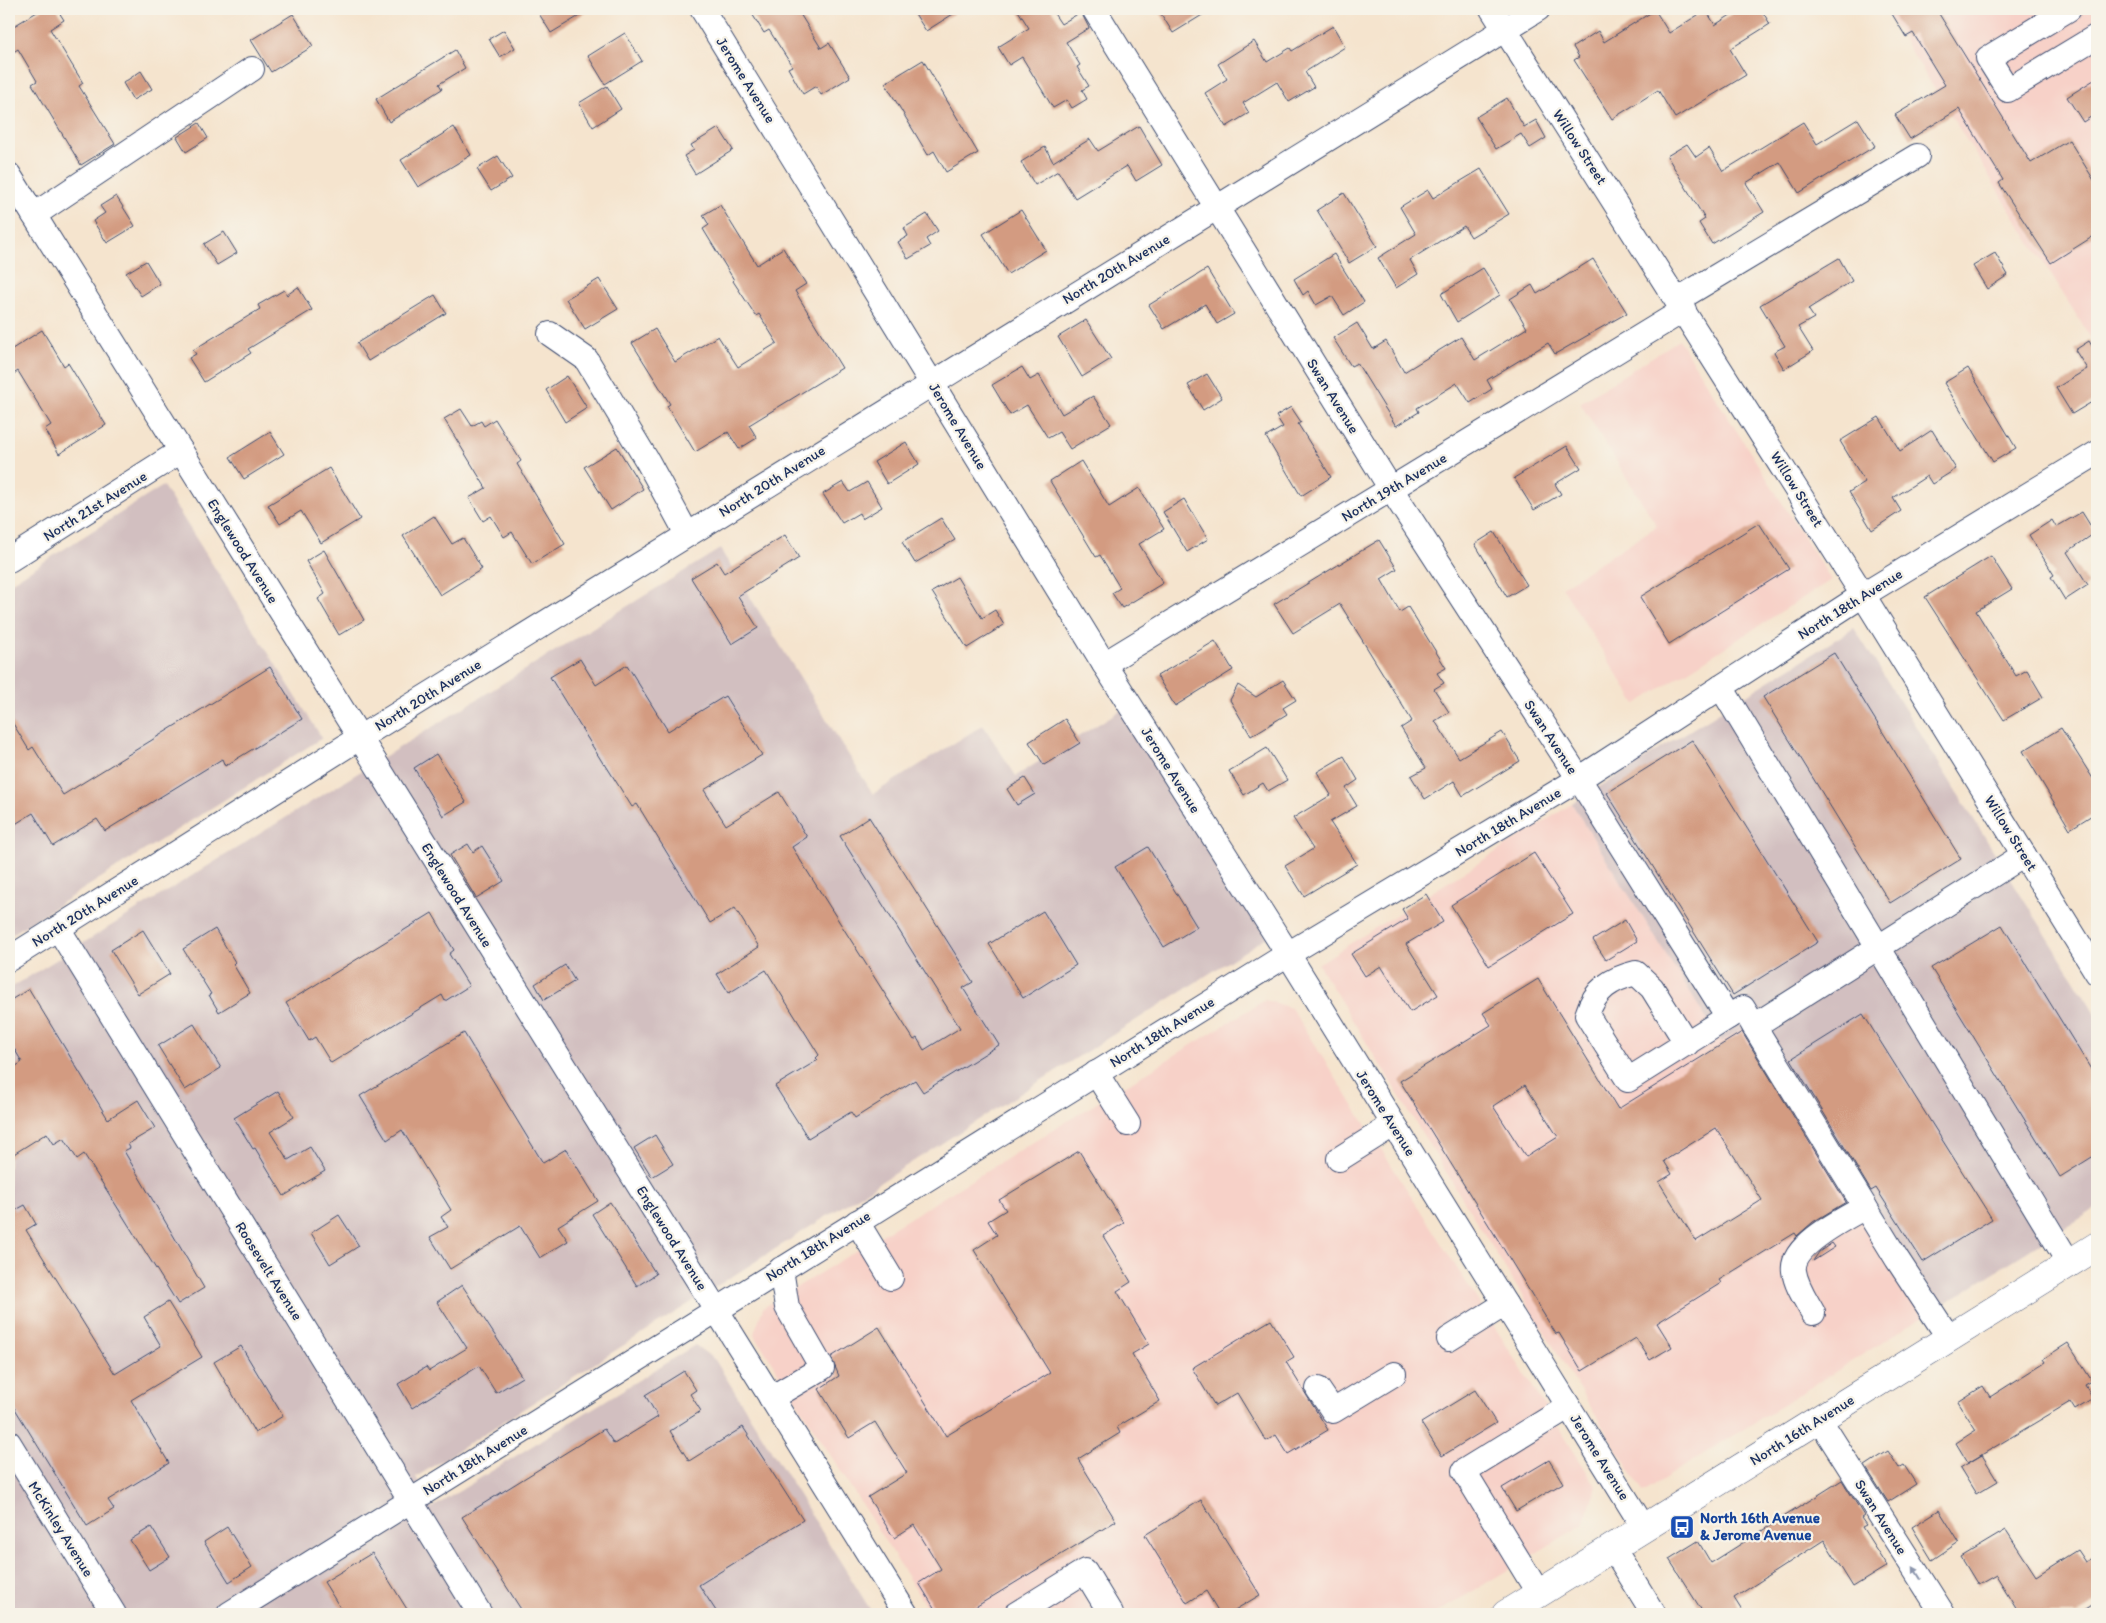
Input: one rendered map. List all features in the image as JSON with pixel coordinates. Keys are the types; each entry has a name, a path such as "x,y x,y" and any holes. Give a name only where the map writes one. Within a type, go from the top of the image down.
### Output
{"main road":[{"name":"North 16th Avenue","path":"1506,1614 2097,1246"}],"street":[{"name":"Jerome Avenue","path":"702,9 1104,664 1288,954 1644,1528"},
{"name":"Swan Avenue","path":"1094,9 1391,489 1579,779 1728,1017"},
{"name":"Willow Street","path":"1492,9 1681,305 2097,973"},
{"name":"North 20th Avenue","path":"9,959 359,738 931,382 1538,9"},
{"path":"2069,9 1988,58 2008,90 2097,36"},
{"path":"34,215 252,69"},
{"name":"North 19th Avenue","path":"1104,664 1391,489 1917,156"},
{"name":"Englewood Avenue","path":"9,175 906,1614"},
{"path":"550,334 586,359 648,462 687,534"},
{"name":"North 21st Avenue","path":"9,560 181,451"},
{"name":"North 18th Avenue","path":"229,1614 1288,954 1579,779 1863,595 2097,453"},
{"path":"1721,687 2069,1263"},
{"path":"1754,1026 2024,854"},
{"name":"Roosevelt Avenue","path":"58,928 480,1614"},
{"path":"1687,1044 1652,988 1636,973 1617,977 1603,987 1591,1002 1587,1015 1628,1080 1687,1044 1743,1008 1865,1207 1949,1338"},
{"path":"1096,1073 1128,1124"},
{"path":"1339,1159 1394,1125"},
{"path":"1812,1313 1798,1285 1793,1269 1796,1257 1812,1240 1865,1207"},
{"path":"857,1222 890,1278"},
{"path":"771,1398 822,1368 787,1307 782,1269"},
{"path":"1449,1339 1504,1304"},
{"path":"1318,1389 1333,1412 1394,1374"},
{"path":"1539,1594 1464,1471 1568,1406"},
{"name":"Swan Avenue","path":"1820,1419 1943,1614"},
{"name":"McKinley Avenue","path":"9,1443 114,1614"},
{"path":"1614,1548 1654,1614"},
{"path":"1016,1614 1084,1571 1111,1614"}],"shaded area":[{"path":"2097,9 2097,348 1885,10"},
{"path":"1679,340 1831,580 1636,704 1562,587 1657,526 1580,403"},
{"path":"163,486 322,738 9,936 9,584"},
{"path":"720,549 873,794 983,725 1016,776 1124,708 1267,937 416,1477 432,1508 695,1345 715,1360 873,1614 18,1614 9,1611 9,989"},
{"path":"1854,628 2097,1016 2097,1208 1924,1316 1743,1028 1721,1042 1572,804"},
{"path":"1572,804 1721,1041 1743,1028 1924,1316 1643,1492 1318,964"},
{"path":"1265,1000 1291,1008 1596,1486 1584,1524 1435,1614 931,1614 754,1334 763,1308"}],"building":[{"path":"42,9 57,9 64,20 50,29 83,83 79,86 115,144 81,165 32,84 37,81 18,49 9,55 9,29"},
{"path":"536,9 591,9 551,33"},
{"path":"749,9 797,9 821,48 829,43 850,77 821,95 816,86 803,94 788,68 792,66 769,30 764,33"},
{"path":"912,9 961,9 926,31"},
{"path":"1017,9 1051,9 1061,24 1081,12 1089,28 1066,42 1080,65 1077,67 1089,86 1082,90 1087,99 1072,108 1067,100 1053,108 1022,57 1009,65 998,47 1029,28"},
{"path":"1158,9 1212,9 1173,33"},
{"path":"1740,9 1761,9 1770,24 1730,49 1746,75 1675,118 1658,90 1612,119 1574,60 1579,57 1573,47 1598,31 1604,42 1655,10 1669,33 1706,10 1715,25"},
{"path":"1889,9 1936,9 2031,163 2069,140 2097,185 2097,234 2051,263 1999,183 2003,180 1959,109 1910,139 1895,115 1945,85 1913,33 1906,37"},
{"path":"293,14 313,46 271,72 251,40"},
{"path":"1333,26 1345,47 1305,72 1314,87 1289,102 1277,82 1243,103 1249,113 1226,127 1205,93 1227,79 1218,64 1254,41 1267,62 1290,48 1292,51"},
{"path":"504,30 515,48 500,57 489,39"},
{"path":"625,33 642,61 605,84 588,56"},
{"path":"455,50 465,68 439,84 442,89 389,122 376,99"},
{"path":"923,60 978,153 946,172 934,151 928,155 885,83"},
{"path":"141,71 152,89 133,100 123,83"},
{"path":"2097,78 2097,113 2083,122 2067,97"},
{"path":"607,86 621,109 593,127 579,103"},
{"path":"1507,98 1524,127 1536,120 1546,138 1530,148 1521,134 1496,149 1476,117"},
{"path":"1858,119 1875,146 1799,193 1780,162 1746,183 1764,212 1712,244 1699,223 1705,219 1667,156 1687,144 1696,157 1709,148 1723,171 1803,122 1817,144"},
{"path":"199,123 208,138 186,152 177,137"},
{"path":"1139,126 1162,165 1136,181 1127,166 1075,198 1058,171 1035,185 1021,162 1045,147 1053,162 1090,139 1098,151"},
{"path":"454,127 471,155 418,187 401,160"},
{"path":"719,128 733,150 695,174 684,156 694,150 691,145"},
{"path":"498,156 512,178 491,191 477,169"},
{"path":"1481,169 1509,214 1471,237 1464,226 1410,260 1418,274 1396,288 1378,258 1416,234 1400,207 1428,190 1433,198"},
{"path":"1344,193 1377,246 1349,263 1317,210"},
{"path":"116,196 135,226 107,243 93,221 105,213 100,206"},
{"path":"720,205 757,265 783,248 806,284 795,291 842,368 749,425 757,438 739,449 728,432 695,452 667,406 670,404 632,343 655,329 675,362 718,336 738,367 777,343 759,314 756,316 733,281 703,229 709,225 703,215"},
{"path":"1021,210 1046,250 1008,274 983,234"},
{"path":"927,214 938,231 926,239 930,246 908,259 898,242 908,236 904,228"},
{"path":"224,232 237,253 217,265 204,244"},
{"path":"1995,253 2008,275 1987,289 1973,266"},
{"path":"1334,254 1364,302 1344,315 1332,296 1316,305 1308,291 1303,295 1294,279"},
{"path":"1839,258 1852,281 1808,309 1814,318 1798,327 1813,351 1784,369 1774,352 1785,346 1760,305"},
{"path":"1593,259 1627,313 1555,354 1548,343 1487,380 1492,389 1470,403 1457,383 1417,408 1419,412 1396,426 1357,363 1351,366 1333,338 1357,323 1373,349 1386,341 1404,372 1461,337 1475,360 1527,328 1510,299 1532,285 1537,294"},
{"path":"146,261 160,284 141,296 126,273"},
{"path":"1483,268 1500,295 1457,322 1441,294"},
{"path":"1207,269 1234,314 1217,324 1205,304 1164,329 1149,305"},
{"path":"599,279 618,309 585,329 566,299"},
{"path":"298,287 312,310 248,349 251,353 204,382 189,358 196,354 193,350 260,309 258,305 284,290 287,295"},
{"path":"435,295 446,313 368,361 357,343"},
{"path":"1086,320 1111,359 1082,377 1058,337"},
{"path":"42,330 64,366 68,363 106,425 59,454 45,429 51,425 18,371 9,377 9,351"},
{"path":"2089,341 2097,354 2097,399 2072,414 2056,388 2087,369 2075,350"},
{"path":"1022,367 1030,380 1039,375 1062,414 1093,396 1111,424 1070,449 1059,432 1048,438 1027,405 1010,415 992,385"},
{"path":"1968,368 2016,448 1993,462 1944,383"},
{"path":"1207,374 1222,398 1203,410 1188,385"},
{"path":"567,376 587,408 565,422 546,390"},
{"path":"1291,407 1301,422 1298,424 1331,477 1301,496 1266,437 1283,427 1276,416"},
{"path":"461,409 472,426 481,421 484,426 495,419 521,461 517,464 565,544 532,564 512,532 504,537 491,516 483,521 469,498 486,488 444,419"},
{"path":"1879,417 1900,451 1932,430 1956,469 1932,484 1927,476 1893,498 1901,511 1872,530 1849,492 1865,482 1840,441"},
{"path":"270,432 284,454 244,479 230,457"},
{"path":"906,442 919,464 887,484 874,462"},
{"path":"1567,446 1581,468 1555,484 1561,494 1534,510 1514,478"},
{"path":"617,447 643,489 611,510 584,467"},
{"path":"1081,461 1109,507 1139,488 1164,529 1139,544 1163,583 1122,608 1112,593 1120,588 1100,555 1096,557 1050,481"},
{"path":"329,468 360,519 321,543 301,511 280,524 268,505"},
{"path":"843,482 850,492 867,482 882,507 862,519 859,513 842,523 823,494"},
{"path":"1184,499 1208,539 1187,552 1163,512"},
{"path":"2082,512 2095,533 2067,552 2088,585 2065,600 2051,577 2054,575 2029,535 2052,520 2056,527"},
{"path":"434,516 452,544 463,538 482,569 440,595 403,536"},
{"path":"941,518 955,540 915,563 902,542"},
{"path":"1759,523 1789,569 1669,644 1640,597"},
{"path":"1494,532 1527,585 1507,597 1475,544"},
{"path":"785,535 799,558 738,596 758,628 732,644 691,578 717,562 724,573"},
{"path":"1379,540 1397,569 1381,579 1400,612 1408,607 1446,668 1437,673 1444,683 1434,689 1449,712 1435,721 1459,758 1502,732 1520,761 1463,796 1454,781 1425,799 1411,776 1426,768 1401,728 1412,721 1340,604 1293,633 1274,604"},
{"path":"324,550 364,620 339,635 318,599 325,594 306,561"},
{"path":"1991,556 2012,589 1976,611 2016,676 2027,670 2043,697 2004,720 1925,597"},
{"path":"957,577 982,618 995,610 1004,625 967,648 932,592"},
{"path":"1215,641 1233,670 1175,706 1157,676"},
{"path":"1834,653 1961,859 1890,903 1763,697"},
{"path":"580,659 596,685 627,665 668,731 725,696 762,755 704,790 726,825 779,792 807,837 792,847 914,1040 917,1038 924,1050 960,1028 840,836 869,817 973,982 963,988 999,1045 923,1092 915,1080 855,1118 851,1112 808,1138 775,1086 818,1060 816,1058 819,1055 766,970 729,993 717,974 759,947 735,908 710,923 637,804 632,807 604,765 550,677"},
{"path":"270,667 302,719 225,766 222,759 105,831 97,819 53,846 33,813 9,828 9,717 29,750 33,747 63,795"},
{"path":"1283,680 1296,700 1283,708 1287,714 1251,736 1230,700 1238,685 1256,697"},
{"path":"1065,719 1080,743 1044,765 1029,742"},
{"path":"2061,728 2097,785 2097,812 2070,829 2023,751"},
{"path":"1692,740 1818,942 1733,995 1607,793"},
{"path":"1267,748 1287,780 1268,791 1263,783 1244,795 1229,771"},
{"path":"436,754 466,802 443,816 414,768"},
{"path":"1344,756 1358,780 1346,788 1357,806 1330,822 1357,864 1304,896 1285,866 1313,849 1293,818 1331,795 1317,772"},
{"path":"1025,778 1035,794 1017,805 1007,789"},
{"path":"468,844 473,852 482,846 504,881 476,898 450,855"},
{"path":"1148,847 1197,927 1164,947 1115,867"},
{"path":"1534,853 1573,914 1489,966 1451,905"},
{"path":"1426,894 1443,922 1406,944 1438,995 1410,1012 1381,966 1365,976 1351,954 1408,919 1402,909"},
{"path":"1043,911 1076,965 1023,998 989,944"},
{"path":"432,913 454,950 449,954 469,986 445,1001 442,995 331,1063 315,1037 309,1041 286,1003"},
{"path":"1625,920 1637,941 1606,960 1593,940"},
{"path":"2002,925 2097,1079 2097,1154 2060,1177 1931,968"},
{"path":"215,929 235,962 233,964 250,993 219,1012 209,995 211,994 183,949"},
{"path":"143,930 170,974 138,994 111,950"},
{"path":"565,965 575,981 544,1000 535,984"},
{"path":"1538,979 1618,1109 1742,1032 1846,1202 1813,1222 1797,1236 1795,1233 1719,1280 1721,1283 1657,1323 1672,1347 1650,1360 1636,1338 1582,1371 1559,1333 1556,1334 1400,1081 1491,1025 1483,1013","holes":["1525,1085 1558,1137 1526,1157 1493,1106","1716,1128 1762,1200 1696,1241 1659,1182 1672,1174 1664,1161"]},
{"path":"29,989 108,1119 138,1100 155,1128 128,1144 130,1148 124,1151 204,1288 178,1304 84,1154 77,1159 64,1138 54,1144 47,1133 9,1157 9,1071 22,1062 9,1040 9,1001"},
{"path":"1863,1014 1992,1219 1923,1262 1876,1188 1871,1191 1791,1059"},
{"path":"194,1024 221,1068 185,1090 158,1046"},
{"path":"464,1033 543,1163 566,1149 598,1201 558,1226 568,1241 540,1258 520,1226 450,1269 430,1237 448,1227 441,1217 451,1210 402,1130 387,1140 360,1096"},
{"path":"278,1091 294,1117 270,1132 288,1160 310,1147 325,1171 284,1196 234,1118"},
{"path":"655,1135 673,1164 652,1177 634,1148"},
{"path":"1079,1151 1124,1223 1103,1236 1131,1282 1117,1291 1149,1344 1132,1354 1160,1401 1117,1427 1120,1433 1078,1459 1116,1521 964,1614 938,1614 919,1583 941,1569 914,1525 894,1538 868,1497 907,1473 875,1422 849,1438 819,1389 839,1376 831,1357 879,1327 946,1436 1050,1373 974,1250 997,1235 988,1221 1006,1210 999,1200"},
{"path":"9,1202 14,1211 25,1205 36,1224 26,1230 115,1374 161,1346 144,1317 168,1302 202,1357 131,1400 169,1463 108,1500 114,1509 87,1526 9,1399"},
{"path":"610,1202 656,1274 637,1286 592,1214"},
{"path":"339,1215 359,1246 330,1264 311,1233"},
{"path":"1832,1243 1835,1247 1813,1261 1819,1252"},
{"path":"462,1285 522,1377 496,1393 479,1366 412,1408 398,1384 426,1367 429,1371 467,1348 437,1302"},
{"path":"1271,1320 1294,1357 1286,1362 1328,1430 1288,1454 1276,1435 1266,1441 1237,1393 1215,1406 1192,1368"},
{"path":"2068,1343 2092,1381 2085,1385 2093,1399 2075,1410 2070,1402 1968,1463 1956,1443 1976,1430 1958,1402 1983,1386 1990,1397 2045,1362 2043,1359"},
{"path":"241,1346 283,1416 255,1433 214,1362"},
{"path":"684,1371 696,1390 690,1394 701,1411 670,1431 689,1461 743,1427 803,1520 699,1585 718,1614 524,1614 462,1517 604,1429 614,1444 658,1417 645,1395"},
{"path":"1475,1390 1496,1423 1442,1456 1421,1423"},
{"path":"1888,1451 1899,1468 1904,1465 1916,1484 1888,1502 1865,1466"},
{"path":"1982,1455 1998,1481 1976,1494 1960,1468"},
{"path":"1549,1460 1563,1483 1516,1511 1502,1488"},
{"path":"1842,1480 1864,1516 1861,1518 1866,1525 1862,1527 1887,1566 1853,1587 1824,1540 1734,1598 1744,1614 1704,1614 1669,1559 1698,1541 1711,1563"},
{"path":"1201,1500 1260,1595 1228,1614 1220,1614 1206,1591 1187,1603 1145,1535"},
{"path":"1939,1510 1959,1542 1932,1560 1912,1527"},
{"path":"151,1527 170,1557 149,1570 130,1540"},
{"path":"227,1527 252,1567 229,1582 204,1542"},
{"path":"2006,1530 2036,1576 2077,1550 2085,1562 2097,1555 2097,1602 2078,1614 2020,1614 1996,1575 1978,1585 1961,1557"},
{"path":"372,1553 410,1614 344,1614 324,1582"}],"place":[{"name":"North 16th Avenue & Jerome Avenue","path":"1682,1527"}]}
